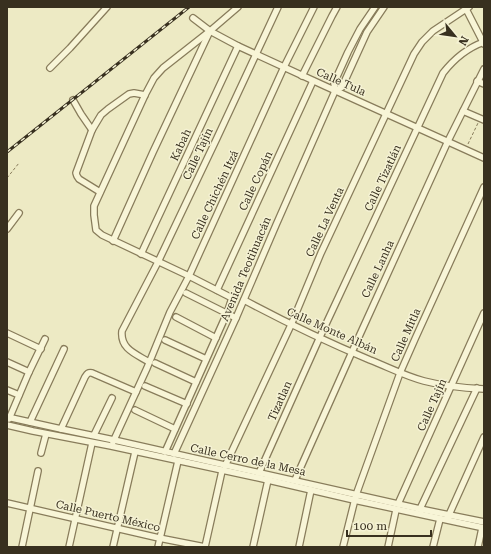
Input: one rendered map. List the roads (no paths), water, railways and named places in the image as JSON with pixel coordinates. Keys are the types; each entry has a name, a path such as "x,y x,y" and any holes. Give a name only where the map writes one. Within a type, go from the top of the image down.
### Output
{"street":[{"path":"50,68 107,7"},
{"path":"165,452 227,313 232,298 102,235 96,230 93,211 100,192 154,78 163,68 238,7"},
{"name":"Calle Tajín","path":"196,382 152,362 127,348 123,342 122,331 158,262 278,7"},
{"name":"Calle Chichén Itzá","path":"111,446 136,392 152,362 170,312 284,67 314,7"},
{"path":"302,76 337,7"},
{"path":"378,14 374,8 360,28 334,83 335,91 342,86 367,32 384,7"},
{"path":"468,8 484,43"},
{"name":"Calle La Venta","path":"205,547 223,468 291,325 321,253 414,54 422,42 433,31 468,8"},
{"name":"Calle Tula","path":"193,18 210,31 238,46 484,158"},
{"path":"113,241 156,145 210,31"},
{"name":"Calle Tizatlán","path":"320,339 417,128 444,73 454,60 474,46 484,43"},
{"name":"Kabah","path":"141,254 238,46"},
{"name":"Calle Lanha","path":"295,480 448,142 484,69"},
{"name":"Calle Copán","path":"217,290 313,81"},
{"path":"477,81 484,84"},
{"name":"Avenida Teotihuacán","path":"174,454 244,300 335,91"},
{"path":"100,192 79,179 76,173 92,130 101,115 126,95 131,93 145,95"},
{"path":"73,100 92,130"},
{"path":"463,111 482,119"},
{"name":"Calle Mitla","path":"344,547 355,498 400,373 484,187"},
{"path":"7,229 19,213"},
{"path":"186,293 236,318"},
{"name":"Calle Monte Albán","path":"244,300 320,339 400,373 423,381 451,386 484,389"},
{"name":"Calle Tajín","path":"388,547 397,507 484,313"},
{"path":"176,317 216,338"},
{"path":"7,333 41,349"},
{"path":"7,426 8,417 45,339"},
{"name":"Tizatlan","path":"260,473 320,339"},
{"path":"165,340 206,359"},
{"path":"30,422 64,349"},
{"path":"7,362 30,372"},
{"path":"61,429 84,377 89,372 136,392"},
{"path":"145,386 187,403 196,405"},
{"path":"420,509 477,388"},
{"path":"7,390 19,395"},
{"path":"94,435 112,398"},
{"path":"135,410 176,429"},
{"name":"Calle Cerro de la Mesa","path":"8,417 174,454 268,480 311,490 397,507 440,519 448,518"},
{"name":"Calle Cerro de la Mesa","path":"7,426 111,446 178,461 260,473 295,480 355,498"},
{"path":"41,453 46,434"},
{"path":"448,518 484,437"},
{"path":"69,547 92,443"},
{"path":"113,547 135,452"},
{"path":"158,547 178,461"},
{"path":"22,547 38,471"},
{"path":"253,547 268,480"},
{"path":"299,547 311,490"},
{"name":"Calle Puerto México","path":"7,503 117,529 205,547"},
{"name":"Calle Cerro de la Mesa","path":"397,507 420,509 448,518 483,526"},
{"path":"433,547 440,519"},
{"path":"478,547 483,526"}],"railway":[{"path":"7,152 189,7"}]}
